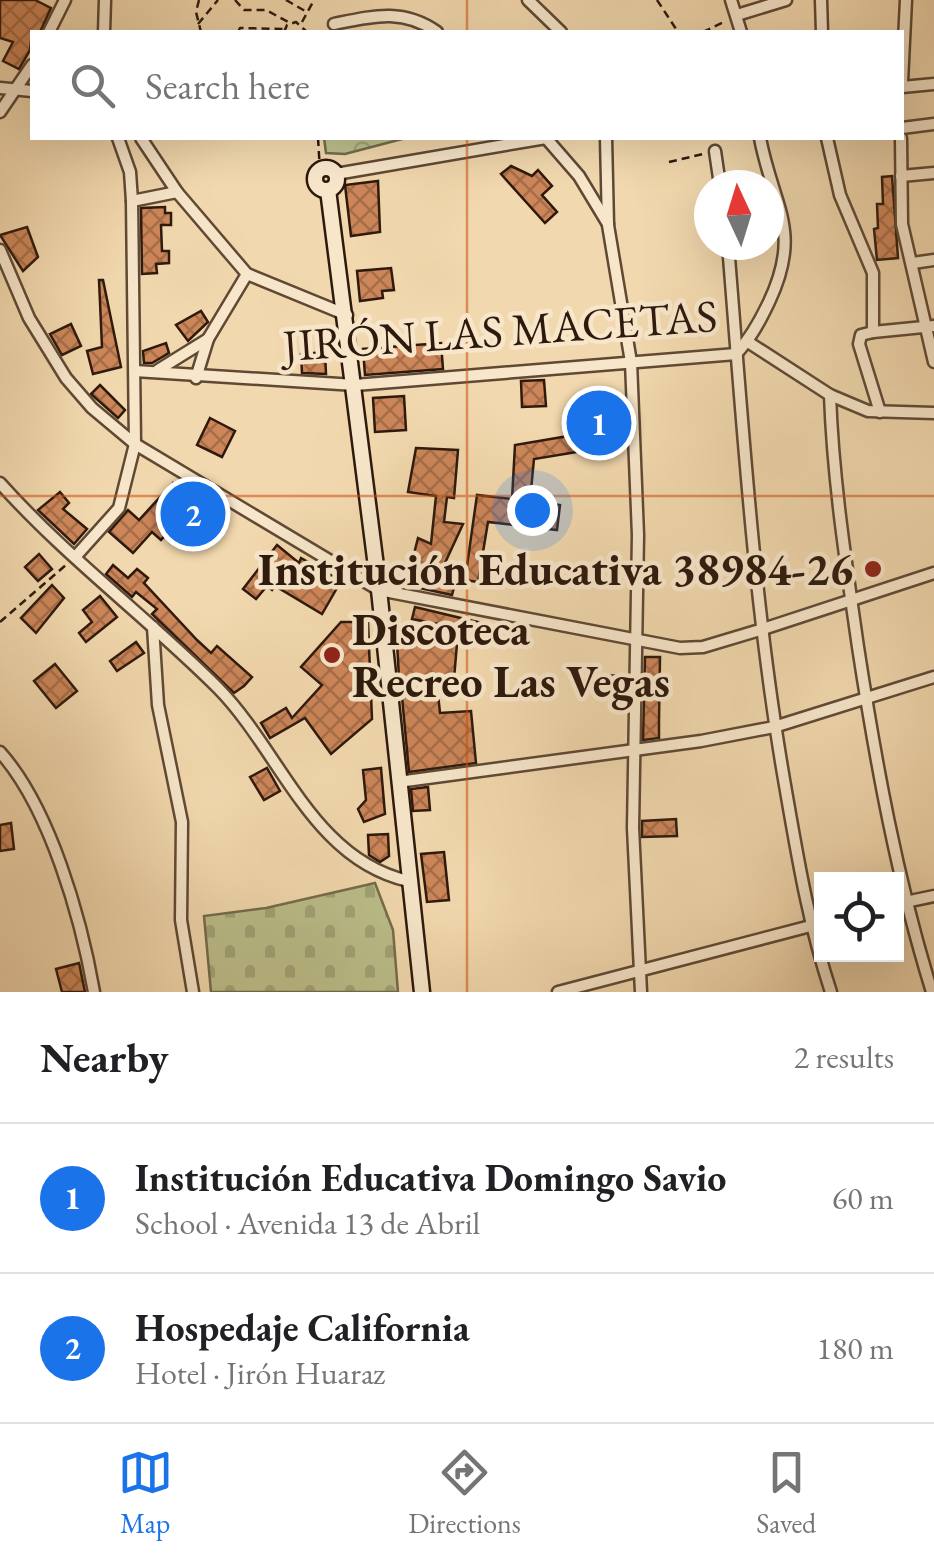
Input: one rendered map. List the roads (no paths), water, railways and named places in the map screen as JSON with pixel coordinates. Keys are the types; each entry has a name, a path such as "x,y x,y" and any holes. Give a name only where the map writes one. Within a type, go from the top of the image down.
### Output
{"street":[{"path":"50,30 64,0"},
{"path":"104,30 105,0"},
{"path":"528,0 559,30"},
{"path":"732,0 741,30"},
{"path":"738,16 786,0"},
{"path":"820,0 822,30"},
{"path":"897,0 906,0 904,42"},
{"path":"334,24 396,14 432,30"},
{"path":"0,112 30,68"},
{"path":"904,85 934,84"},
{"path":"0,88 30,91"},
{"path":"904,128 934,124"},
{"path":"76,556 120,508 135,444 132,201 130,172 119,140"},
{"path":"142,140 177,192 247,274 346,315"},
{"path":"336,174 534,140"},
{"path":"548,140 579,176 608,225"},
{"path":"606,140 608,225 631,362 638,642 632,753 641,992"},
{"name":"JIRÓN LAS MACETAS","path":"135,371 158,370 196,378 354,385 736,354 748,342 785,268 782,219 761,140"},
{"path":"828,140 840,195 874,273 873,332"},
{"path":"901,140 902,224 931,326 934,362"},
{"path":"715,151 718,170"},
{"path":"328,190 316,183 320,171 329,168 336,174"},
{"path":"902,176 934,173"},
{"path":"328,190 335,186 336,174"},
{"path":"328,190 380,590 408,882 422,985 409,992"},
{"path":"132,201 177,192"},
{"path":"0,250 29,318 66,378 92,408 135,444 380,590 638,642 702,646 934,573"},
{"path":"729,260 774,726 814,919"},
{"path":"912,263 934,260"},
{"path":"196,378 208,339 247,274"},
{"path":"880,412 859,344 861,335 931,326"},
{"path":"158,370 208,339"},
{"path":"748,342 830,395 880,412 934,413"},
{"path":"830,395 832,448 851,597 895,872"},
{"path":"0,483 223,693 314,819 364,864 408,882"},
{"path":"153,626 158,705 182,822 181,920 193,992"},
{"path":"398,782 632,753 774,726 934,678"},
{"path":"0,752 32,796 89,961 94,992"},
{"path":"904,902 934,896"},
{"path":"904,914 932,992"},
{"path":"558,992 640,967 814,924"},
{"path":"823,962 830,992"}],"place":[{"name":"Institución Educativa Domingo Savio","path":"599,423"},
{"name":"Hospedaje California","path":"193,514"},
{"name":"Institución Educativa 38984-26","path":"873,569"},
{"name":"Discoteca Recreo Las Vegas","path":"332,655"}]}
